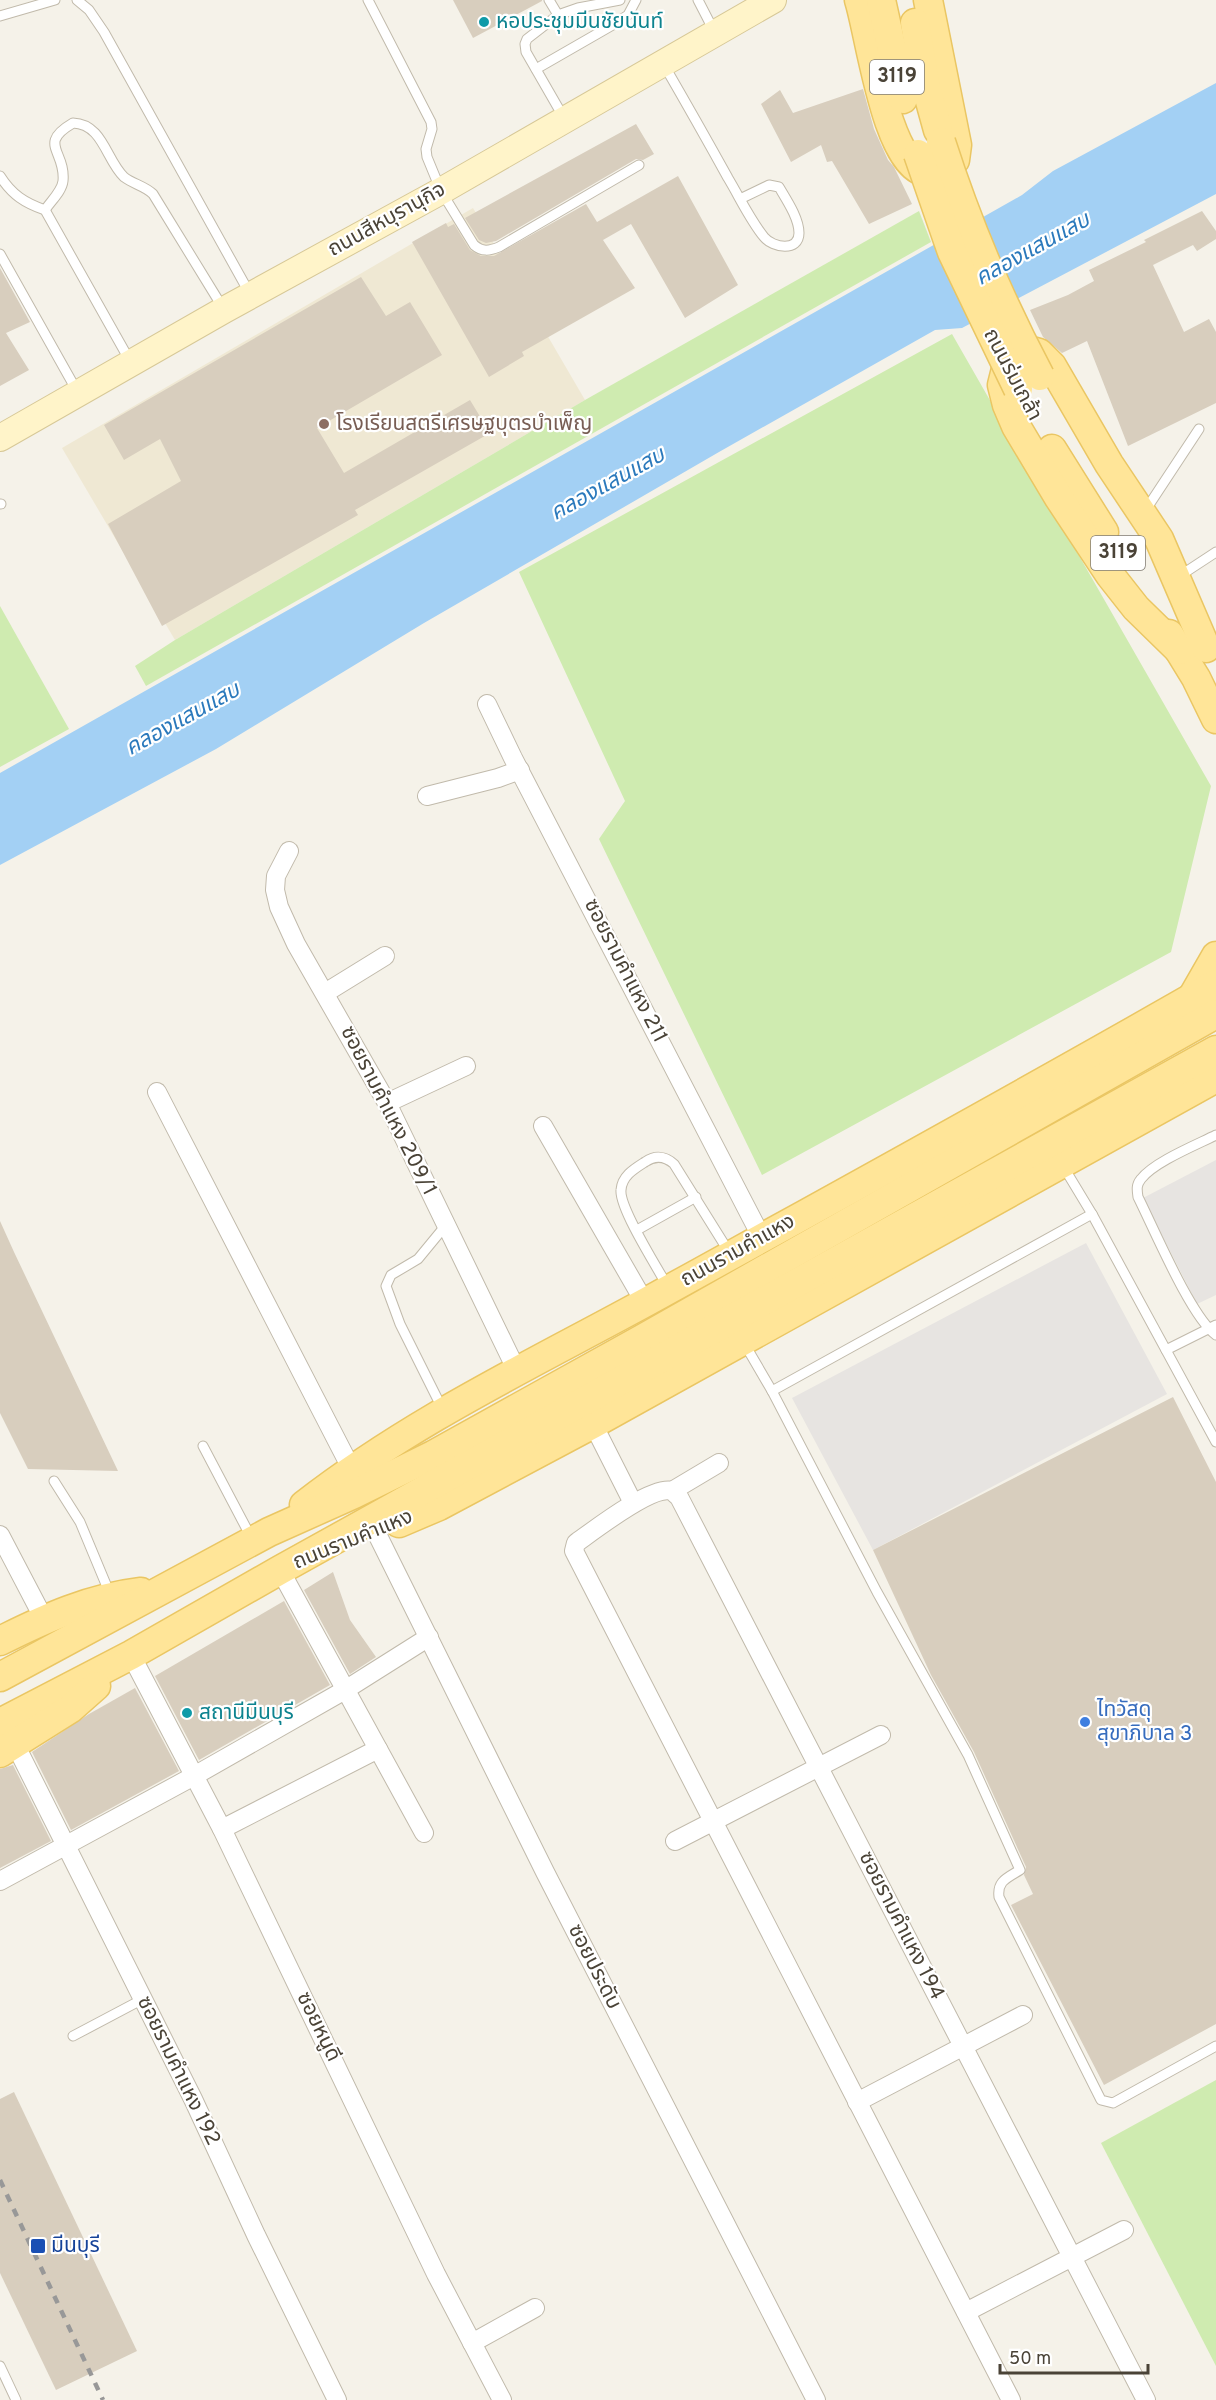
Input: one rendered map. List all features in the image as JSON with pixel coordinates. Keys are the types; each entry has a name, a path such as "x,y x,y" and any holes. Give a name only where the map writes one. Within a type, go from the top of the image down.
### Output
{"main road":[{"name":"ถนนสีหบุรานุกิจ","path":"0,438 224,310 441,191 773,0"},
{"path":"859,0 872,62 899,147 912,166 927,172 943,168 955,160 957,145 928,0"},
{"name":"ถนนร่มเกล้า","path":"881,0 894,68 930,148"},
{"name":"ถนนร่มเกล้า","path":"911,0 925,83 930,148 952,252 1029,382 1072,481 1200,655 1216,719"},
{"path":"1028,350 1039,352 1052,366 1109,464 1160,539 1176,578 1200,655 1136,608 1110,574 1059,498 1016,426 1007,405 1002,385 1006,369 1016,355 1028,350"},
{"path":"1204,996 1216,956"},
{"name":"ถนนรามคำแหง","path":"261,1537 351,1468 443,1411 657,1296 1166,1013 1204,996 1216,984"},
{"name":"ถนนรามคำแหง","path":"5,1740 131,1655 280,1570 1216,1014"},
{"name":"ถนนรามคำแหง","path":"0,1677 261,1537 648,1351 1216,1050"},
{"name":"ถนนรามคำแหง","path":"280,1570 439,1506 593,1424 1211,1078"},
{"path":"0,1641 44,1619 77,1606 111,1596 160,1590"}],"street":[{"name":"ซอยรามคำแหง 211","path":"487,704 762,1238"},
{"path":"427,796 520,770"},
{"name":"ซอยรามคำแหง 209/1","path":"289,850 276,876 279,907 296,944 387,1103 517,1371"},
{"path":"326,993 385,956"},
{"path":"387,1103 466,1066"},
{"path":"157,1092 351,1468"},
{"path":"543,1126 657,1296"},
{"path":"593,1424 633,1503"},
{"path":"719,1463 672,1491 662,1491 633,1503 576,1543 574,1551 1011,2400"},
{"name":"ซอยรามคำแหง 194","path":"672,1491 679,1497 1146,2400"},
{"name":"ซอยประดับ","path":"376,1532 550,1883 816,2400"},
{"path":"0,1535 44,1619"},
{"name":"ถนนรามคำแหง","path":"280,1570 424,1833"},
{"path":"0,1881 194,1776 345,1690 429,1637"},
{"name":"ซอยหนูดี","path":"131,1655 222,1829 436,2274 502,2400"},
{"path":"675,1841 881,1735"},
{"name":"ซอยรามคำแหง 192","path":"5,1740 65,1844 143,1999 337,2400"},
{"path":"222,1829 378,1749"},
{"path":"857,2102 964,2048 1023,2015"},
{"path":"966,2312 1124,2230"},
{"path":"472,2343 535,2308"}],"lane":[{"path":"0,16 55,0"},
{"path":"77,0 89,10 104,32 251,295"},
{"path":"368,0 431,122 432,129 426,149 441,191 474,245 479,249 487,251 499,247 639,165"},
{"path":"549,0 558,15"},
{"path":"565,120 526,52 527,39 558,15 578,8 620,0"},
{"path":"536,69 628,15 636,0"},
{"path":"698,0 715,34"},
{"path":"663,63 740,199 765,238 775,246 784,247 796,242 799,235 797,222 778,187 769,185 740,199"},
{"path":"45,210 63,184 63,171 54,143 55,137 59,131 73,123 88,126 122,175 153,194 224,310"},
{"path":"0,176 15,196 27,204 45,210 131,363"},
{"path":"0,254 78,393"},
{"path":"1143,513 1199,429"},
{"path":"1176,578 1216,552"},
{"path":"1216,1135 1165,1160 1141,1178 1136,1187 1138,1197 1188,1297 1216,1335"},
{"path":"657,1296 637,1230 622,1200 621,1191 624,1180 630,1172 650,1158 663,1157 669,1160 696,1197 730,1255"},
{"path":"1061,1164 1092,1214 1216,1442"},
{"path":"637,1230 696,1197"},
{"path":"772,1391 1092,1214"},
{"path":"443,1411 400,1324 386,1286 391,1275 418,1259 446,1225"},
{"path":"1166,1350 1212,1327"},
{"path":"742,1340 772,1391 877,1593 968,1755 1020,1870 1002,1881 998,1888 999,1897 1101,2100 1113,2103 1216,2046"},
{"path":"203,1446 261,1537"},
{"path":"54,1481 80,1522 111,1596"},
{"path":"73,2036 143,1999"},
{"path":"0,2366 16,2400"}],"shaded area":[{"name":"โรงเรียนสตรีเศรษฐบุตรบำเพ็ญ","path":"473,208 585,400 175,640 62,448"},
{"path":"1216,1160 1216,1295 1197,1304 1143,1198"},
{"path":"1086,1243 1167,1394 873,1550 792,1398"}],"green space":[{"path":"919,211 931,242 146,686 135,666 175,640 585,400"},
{"path":"952,334 1211,786 1171,952 762,1175 599,839 625,801 519,572"},
{"path":"0,606 69,729 0,767"},
{"path":"1216,2080 1216,2366 1101,2143"}],"water":[{"name":"คลองแสนแสบ","path":"1216,83 1216,194 962,328 935,330 424,623 216,749 0,865 0,773 1022,195 1053,171"}],"building":[{"name":"หอประชุมมีนชัยนันท์","path":"453,0 542,0 542,1 473,38"},
{"path":"863,89 874,129 912,204 869,224 832,161 827,162 821,145 791,162 761,104 780,90 793,113"},
{"path":"636,124 654,154 643,160 636,159 496,241 486,243 479,240 465,218"},
{"path":"678,176 738,285 685,318 631,224 603,240 635,288 522,352 524,356 489,377 412,242 446,223 448,227 454,224 470,250 481,256 494,256 586,204 597,222"},
{"path":"1202,211 1216,231 1216,239 1197,251 1193,245 1153,265 1184,332 1209,319 1216,332 1216,403 1128,446 1087,341 1062,353 1043,337 1030,310 1068,295 1094,281 1089,270"},
{"path":"0,268 30,322 6,333 29,370 0,386"},
{"path":"361,277 386,316 410,302 442,355 317,428 344,473 470,400 490,433 355,510 358,515 162,626 108,524 181,481 160,439 124,460 104,425"},
{"path":"0,1221 118,1471 28,1469 0,1413"},
{"name":"ไทวัสดุ สุขาภิบาล 3","path":"1173,1397 1216,1482 1216,2024 1104,2085 1011,1905 1033,1894 1024,1875 1026,1867 974,1752 931,1675 873,1550"},
{"path":"333,1572 350,1620 376,1657 350,1674 304,1590"},
{"path":"284,1601 330,1685 199,1760 155,1676"},
{"path":"135,1688 179,1771 71,1830 32,1752 89,1714"},
{"path":"13,1765 51,1841 0,1868 0,1769"},
{"name":"มีนบุรี","path":"14,2092 137,2351 56,2390 0,2273 0,2099"}],"railway":[{"path":"0,2180 103,2400"}],"place":[{"name":"หอประชุมมีนชัยนันท์","path":"484,22"},
{"name":"โรงเรียนสตรีเศรษฐบุตรบำเพ็ญ","path":"324,424"},
{"name":"สถานีมีนบุรี","path":"187,1713"},
{"name":"ไทวัสดุ สุขาภิบาล 3","path":"1085,1722"},
{"name":"มีนบุรี","path":"38,2246"}]}
